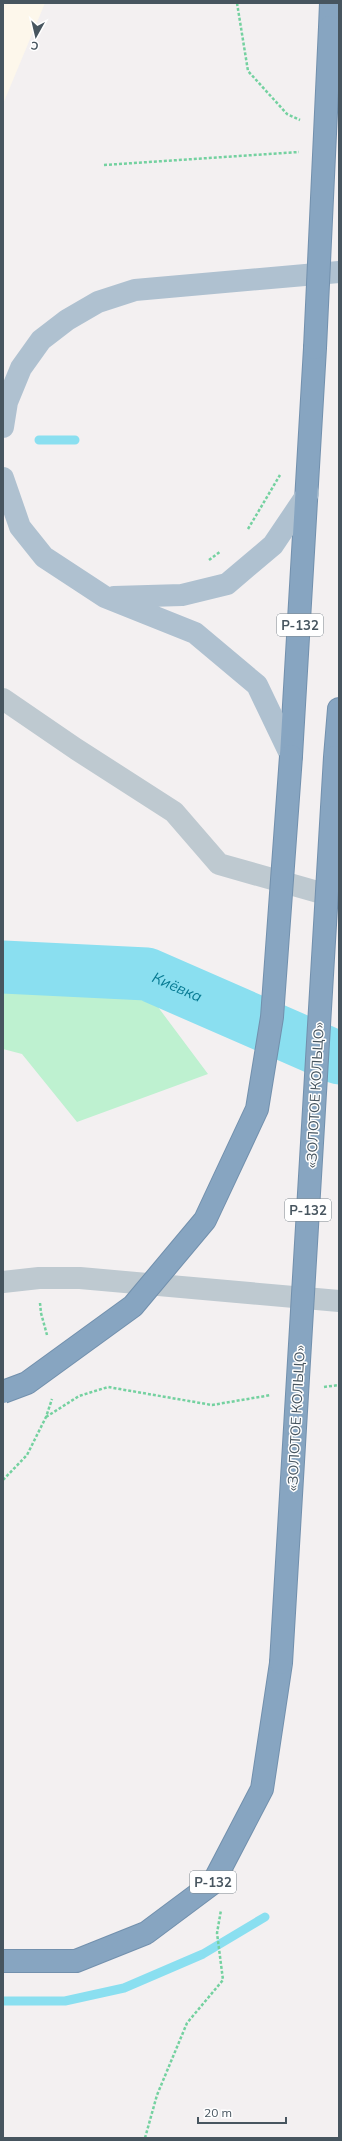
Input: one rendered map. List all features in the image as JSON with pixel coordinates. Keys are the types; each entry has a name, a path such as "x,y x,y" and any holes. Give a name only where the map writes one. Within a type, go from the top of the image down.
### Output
{"highway":[{"name":"Р-132","path":"3,1392 27,1383 133,1306 205,1220 257,1108 272,1017 291,756 308,493 331,3"},
{"name":"«ЗОЛОТОЕ КОЛЬЦО»","path":"3,1960 76,1961 146,1933 213,1883 262,1789 281,1663 339,709"}],"main road":[{"path":"3,427 7,402 21,368 41,340 67,320 98,302 135,290 339,272"},
{"path":"3,478 20,527 44,557 105,597 195,633 257,685 291,756"},
{"path":"105,597 182,595 227,584 273,545 308,493"}],"lane":[{"path":"3,699 76,749 174,812 219,864 339,898"},
{"path":"3,1282 39,1278 80,1278 339,1301"}],"path":[{"path":"237,3 248,71 287,114 306,124"},
{"path":"104,165 263,153 301,152"},
{"path":"245,534 281,471"},
{"path":"204,564 228,547"},
{"path":"316,1388 339,1385"},
{"path":"3,1480 27,1455 46,1417 79,1396 108,1387 212,1405 278,1394"},
{"path":"145,2138 157,2095 187,2023 223,1980 217,1933 222,1908"}],"shaded area":[{"path":"3,3 45,3 3,104"}],"green space":[{"path":"3,981 152,999 208,1074 77,1122 22,1054 3,1049"}],"waterway":[{"path":"39,440 75,440"},
{"name":"Киёвка","path":"3,967 147,974 339,1058"},
{"path":"3,2001 65,2001 124,1988 203,1954 265,1917"}]}
